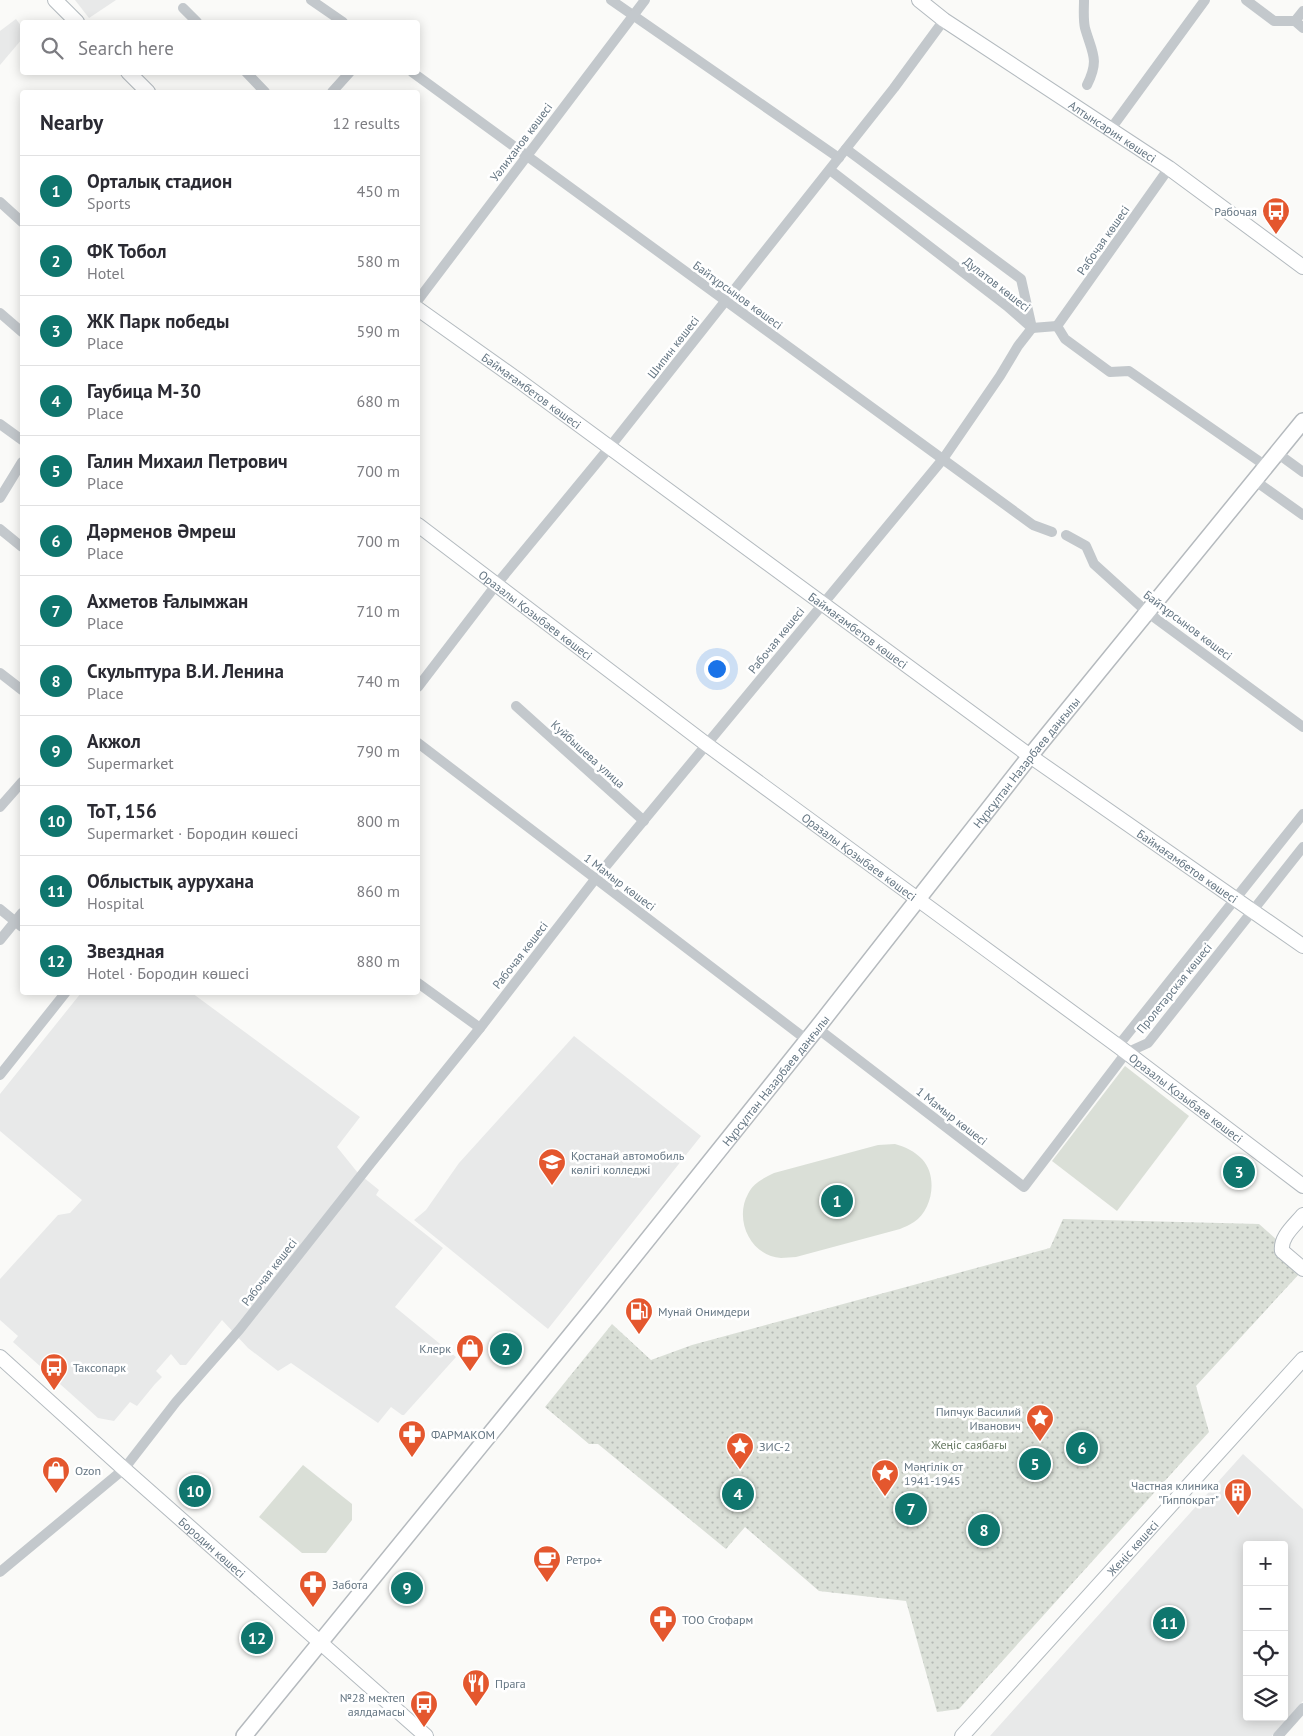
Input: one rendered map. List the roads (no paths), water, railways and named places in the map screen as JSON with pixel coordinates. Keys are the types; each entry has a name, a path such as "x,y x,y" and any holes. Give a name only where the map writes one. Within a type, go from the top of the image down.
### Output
{"main road":[{"name":"Нұрсұлтан Назарбаев даңғылы","path":"244,1736 596,1304 817,1028 1030,756 1303,421"}],"street":[{"path":"55,0 75,20"},
{"path":"311,0 339,20"},
{"path":"611,0 839,158"},
{"name":"Уәлиханов көшесі","path":"420,297 645,0"},
{"name":"Алтынсарин көшесі","path":"919,0 944,20 1169,168 1303,267"},
{"path":"1084,0 1085,26 1095,60 1087,85"},
{"path":"1110,130 1205,0"},
{"path":"1246,0 1274,21 1299,24 1303,11"},
{"path":"183,8 196,20"},
{"name":"Шипин көшесі","path":"420,684 496,585 609,448 830,170 944,20"},
{"path":"131,75 146,90"},
{"path":"249,75 263,90"},
{"path":"334,90 347,75"},
{"name":"Байтұрсынов көшесі","path":"416,75 1033,525 1052,532"},
{"name":"Дулатов көшесі","path":"846,149 1021,279 1035,327"},
{"name":"Рабочая көшесі","path":"1053,326 1169,168"},
{"name":"Дулатов көшесі","path":"830,170 1035,327"},
{"path":"0,202 20,220"},
{"name":"Баймағамбетов көшесі","path":"420,310 518,380 1030,756 1303,946"},
{"path":"0,313 20,330"},
{"path":"1035,327 1053,326 1065,339 1110,372 1129,371 1266,466"},
{"name":"Рабочая көшесі","path":"0,1572 124,1469 176,1402 240,1329 370,1162 480,1028 596,878 943,459 1000,376 1018,346 1035,327"},
{"path":"0,424 20,439"},
{"path":"1277,452 1303,472"},
{"path":"0,498 20,465"},
{"path":"1254,480 1303,515"},
{"name":"Оразалы Қозыбаев көшесі","path":"420,528 706,744 1122,1050 1303,1186"},
{"path":"0,529 20,545"},
{"name":"Байтұрсынов көшесі","path":"1066,535 1086,546 1094,564 1147,612 1303,727"},
{"path":"0,673 20,688"},
{"name":"Куйбышева улица","path":"516,706 644,821"},
{"name":"1 Мамыр көшесі","path":"420,745 807,1040"},
{"path":"2,801 20,784"},
{"name":"Пролетарская көшесі","path":"1024,1187 1122,1050 1303,814"},
{"name":"Пролетарская көшесі","path":"1122,1050 1148,1043 1303,847"},
{"path":"0,909 20,921 0,940"},
{"path":"420,984 480,1028"},
{"path":"0,1075 64,995"},
{"name":"1 Мамыр көшесі","path":"817,1028 1024,1187"},
{"path":"1303,1215 1281,1245 1282,1251 1303,1269"},
{"name":"Бородин көшесі","path":"0,1357 426,1736"},
{"name":"Жеңіс көшесі","path":"962,1736 1303,1359"},
{"path":"1278,1736 1303,1708"}],"place":[{"name":"Рабочая","path":"1276,235"},
{"name":"ЖК Парк победы","path":"1239,1172"},
{"name":"Қостанай автомобиль көлігі колледжі","path":"552,1186"},
{"name":"Орталық стадион","path":"837,1201"},
{"name":"Мунай Онимдери","path":"639,1335"},
{"name":"ФК Тобол","path":"506,1349"},
{"name":"Клерк","path":"470,1372"},
{"name":"Таксопарк","path":"54,1391"},
{"name":"Пипчук Василий Иванович","path":"1040,1442"},
{"name":"Дәрменов Әмреш","path":"1082,1448"},
{"name":"ФАРМАКОМ","path":"412,1458"},
{"name":"Галин Михаил Петрович","path":"1035,1464"},
{"name":"ЗИС-2","path":"740,1470"},
{"name":"ТоТ, 156","path":"195,1491"},
{"name":"Ozon","path":"56,1494"},
{"name":"Гаубица М-30","path":"738,1494"},
{"name":"Мәңгілік от 1941-1945","path":"885,1497"},
{"name":"Ахметов Ғалымжан","path":"911,1509"},
{"name":"Частная клиника \"Гиппократ\"","path":"1238,1516"},
{"name":"Скульптура В.И. Ленина","path":"984,1530"},
{"name":"Ретро+","path":"547,1583"},
{"name":"Акжол","path":"407,1588"},
{"name":"Забота","path":"313,1608"},
{"name":"Облыстық аурухана","path":"1169,1623"},
{"name":"Звездная","path":"257,1638"},
{"name":"ТОО Стофарм","path":"663,1643"},
{"name":"Прага","path":"476,1707"},
{"name":"№28 мектеп аялдамасы","path":"424,1728"}],"park label":[{"name":"Жеңіс саябағы","path":"969,1444"}]}
